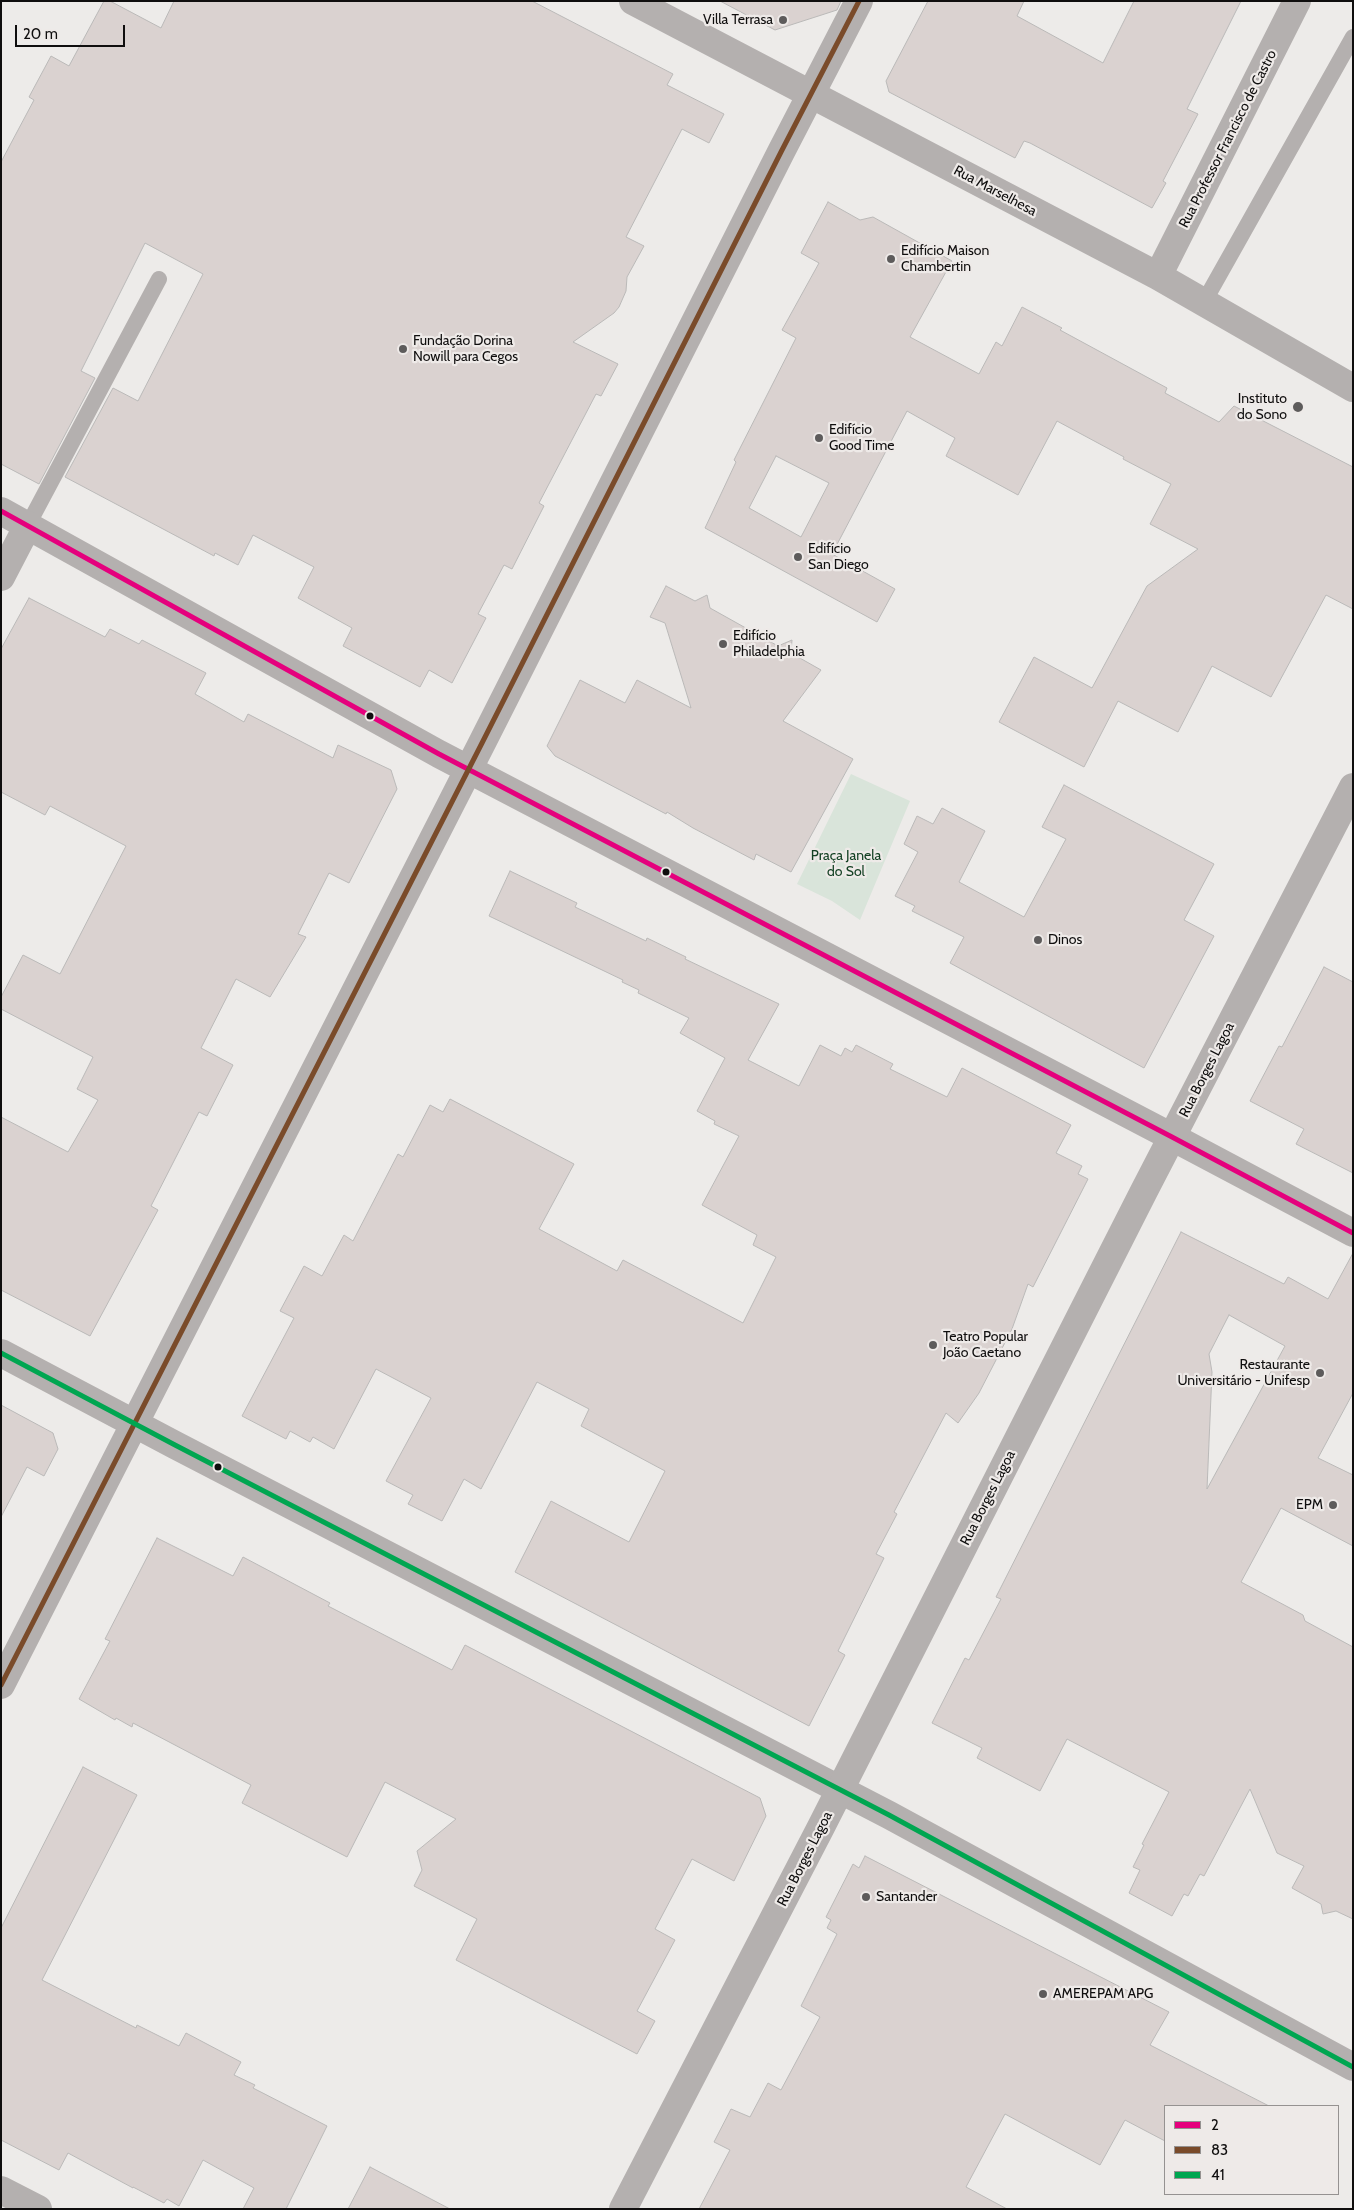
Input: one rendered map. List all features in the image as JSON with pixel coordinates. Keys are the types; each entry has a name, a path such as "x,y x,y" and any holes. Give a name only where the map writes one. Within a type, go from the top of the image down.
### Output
{"street":[{"name":"Rua Marselhesa","path":"633,1 1158,276 1353,388"},
{"path":"4,1673 135,1425 859,1"},
{"name":"Rua Professor Francisco de Castro","path":"1158,276 1297,1"},
{"path":"1,512 28,525 468,769 1353,1233"},
{"path":"1,577 28,525"},
{"name":"Rua Borges Lagoa","path":"624,2209 1353,787"},
{"path":"1,1353 135,1425 840,1790 1353,2067"},
{"path":"1,2190 38,2209"}],"lane":[{"path":"1204,302 1353,37"},
{"path":"28,525 159,279"}],"green space":[{"name":"Praça Janela do Sol","path":"851,774 910,801 860,920 832,901 797,884"}],"building":[{"path":"104,1 110,1 161,28 174,1 532,1 673,74 667,85 724,114 709,143 682,129 626,237 644,246 627,277 626,291 619,307 614,313 573,342 618,364 601,396 596,394 539,503 544,506 512,569 504,565 478,614 486,618 452,683 429,670 420,687 343,646 352,628 298,598 314,567 253,535 238,565 215,553 214,556 65,477 113,388 138,401 203,274 145,243 81,371 95,378 39,484 1,464 1,162 34,100 29,97 51,56 69,66"},
{"path":"720,1 841,1 837,10 775,30"},
{"path":"928,1 1024,1 1017,16 1103,63 1134,1 1241,1 1187,109 1198,114 1163,181 1166,183 1152,208 1030,143 1024,141 1015,158 889,92 886,81"},
{"path":"828,202 860,220 873,217 952,261 910,337 979,374 996,342 1002,346 1022,307 1062,328 1060,330 1167,388 1165,393 1219,422 1234,406 1353,467 1353,609 1326,595 1271,697 1212,666 1178,732 1118,701 1084,767 999,722 1034,657 1092,688 1147,586 1198,549 1150,524 1171,484 1057,421 1018,495 946,456 955,438 907,411 832,554 895,589 877,622 705,528 736,462 734,460 796,338 782,330 819,263 801,253","holes":["776,456 829,483 801,537 749,508"]},
{"path":"666,586 695,601 707,595 710,608 778,646 792,640 791,653 821,670 783,721 853,759 791,872 756,854 754,860 667,812 666,814 555,756 547,746 580,680 625,703 637,680 691,708 665,623 650,617"},
{"path":"29,598 105,637 110,629 139,644 142,640 206,673 195,694 244,722 248,714 333,758 338,745 391,770 397,789 349,883 329,873 298,934 306,937 270,997 236,979 201,1048 233,1065 207,1116 199,1112 151,1206 158,1210 90,1336 1,1290 1,1117 68,1152 98,1100 77,1089 93,1057 1,1009 1,997 23,955 60,974 126,846 50,806 45,815 1,792 1,649"},
{"path":"1064,785 1214,864 1184,920 1214,936 1144,1068 950,963 964,937 912,911 915,906 895,896 918,852 904,844 917,816 933,824 942,808 985,831 959,882 1024,917 1066,839 1042,827"},
{"path":"510,871 577,903 575,907 646,941 647,938 686,957 685,959 779,1004 748,1060 799,1086 820,1045 841,1056 845,1048 852,1052 856,1045 893,1064 890,1069 947,1097 962,1068 1071,1125 1056,1153 1082,1166 1078,1174 1088,1179 1033,1287 1028,1284 1012,1329 979,1393 958,1423 946,1413 894,1512 897,1514 876,1554 884,1558 838,1651 845,1655 809,1726 515,1572 551,1501 629,1542 665,1471 581,1426 589,1409 537,1382 481,1489 464,1479 442,1521 408,1504 413,1495 386,1481 431,1398 376,1369 334,1449 313,1437 310,1442 290,1431 286,1439 242,1416 294,1318 280,1311 304,1266 322,1276 344,1235 353,1241 398,1154 403,1157 430,1105 443,1112 450,1099 574,1164 539,1229 617,1271 623,1260 743,1323 776,1257 753,1245 757,1235 702,1205 739,1136 714,1124 715,1121 697,1111 725,1058 680,1033 689,1018 638,993 639,990 622,982 623,980 489,916"},
{"path":"1324,967 1353,982 1353,1173 1296,1144 1304,1129 1250,1101 1279,1046 1282,1047"},
{"path":"1181,1232 1284,1284 1288,1277 1328,1299 1353,1253 1353,1393 1318,1458 1353,1475 1353,1546 1281,1508 1241,1582 1303,1615 1305,1621 1353,1647 1353,1919 1336,1911 1323,1914 1321,1904 1292,1888 1304,1866 1277,1853 1250,1789 1204,1876 1200,1874 1188,1896 1184,1894 1172,1916 1129,1893 1140,1870 1133,1867 1144,1845 1142,1844 1169,1792 1067,1739 1040,1791 977,1758 982,1748 932,1723 965,1658 969,1660 1001,1599 996,1597","holes":["1229,1315 1285,1346 1207,1489 1212,1372 1209,1354"]},
{"path":"1,1405 53,1433 58,1449 44,1476 27,1467 1,1517"},
{"path":"157,1538 233,1576 243,1557 330,1603 328,1606 452,1670 465,1645 760,1798 766,1816 734,1881 692,1859 655,1929 675,1940 637,2011 655,2021 637,2054 456,1960 477,1919 414,1886 422,1870 417,1851 456,1819 385,1782 347,1857 242,1803 251,1785 133,1723 132,1727 116,1718 115,1720 79,1699 110,1641 105,1639"},
{"path":"83,1767 137,1795 42,1980 136,2028 137,2025 179,2046 186,2033 241,2062 234,2075 255,2085 253,2088 327,2126 286,2209 243,2209 254,2188 203,2160 179,2206 167,2199 164,2203 68,2153 59,2170 1,2140 1,1928"},
{"path":"865,1856 1169,2012 1150,2045 1267,2105 1164,2105 1164,2140 1125,2120 1100,2165 1005,2114 966,2187 1007,2209 699,2209 730,2150 714,2142 731,2109 750,2117 768,2083 781,2090 820,2017 801,2006 837,1934 827,1928 831,1920 826,1917 853,1864 859,1868"},
{"path":"370,2167 450,2209 348,2209"}],"transit line":[{"name":"83","path":"1,1685 859,1"},
{"name":"2","path":"1,511 439,754 1353,1233"},
{"name":"41","path":"1,1353 889,1815 1353,2067"}],"place":[{"name":"Villa Terrasa","path":"783,20"},
{"name":"Edifício Maison Chambertin","path":"891,259"},
{"name":"Fundação Dorina Nowill para Cegos","path":"403,349"},
{"name":"Instituto do Sono","path":"1298,407"},
{"name":"Edifício Good Time","path":"819,438"},
{"name":"Edifício San Diego","path":"798,557"},
{"name":"Edifício Philadelphia","path":"723,644"},
{"name":"Dinos","path":"1038,940"},
{"name":"Teatro Popular João Caetano","path":"933,1345"},
{"name":"Restaurante Universitário - Unifesp","path":"1320,1373"},
{"name":"EPM","path":"1333,1505"},
{"name":"Santander","path":"866,1897"},
{"name":"AMEREPAM APG","path":"1043,1994"}]}
